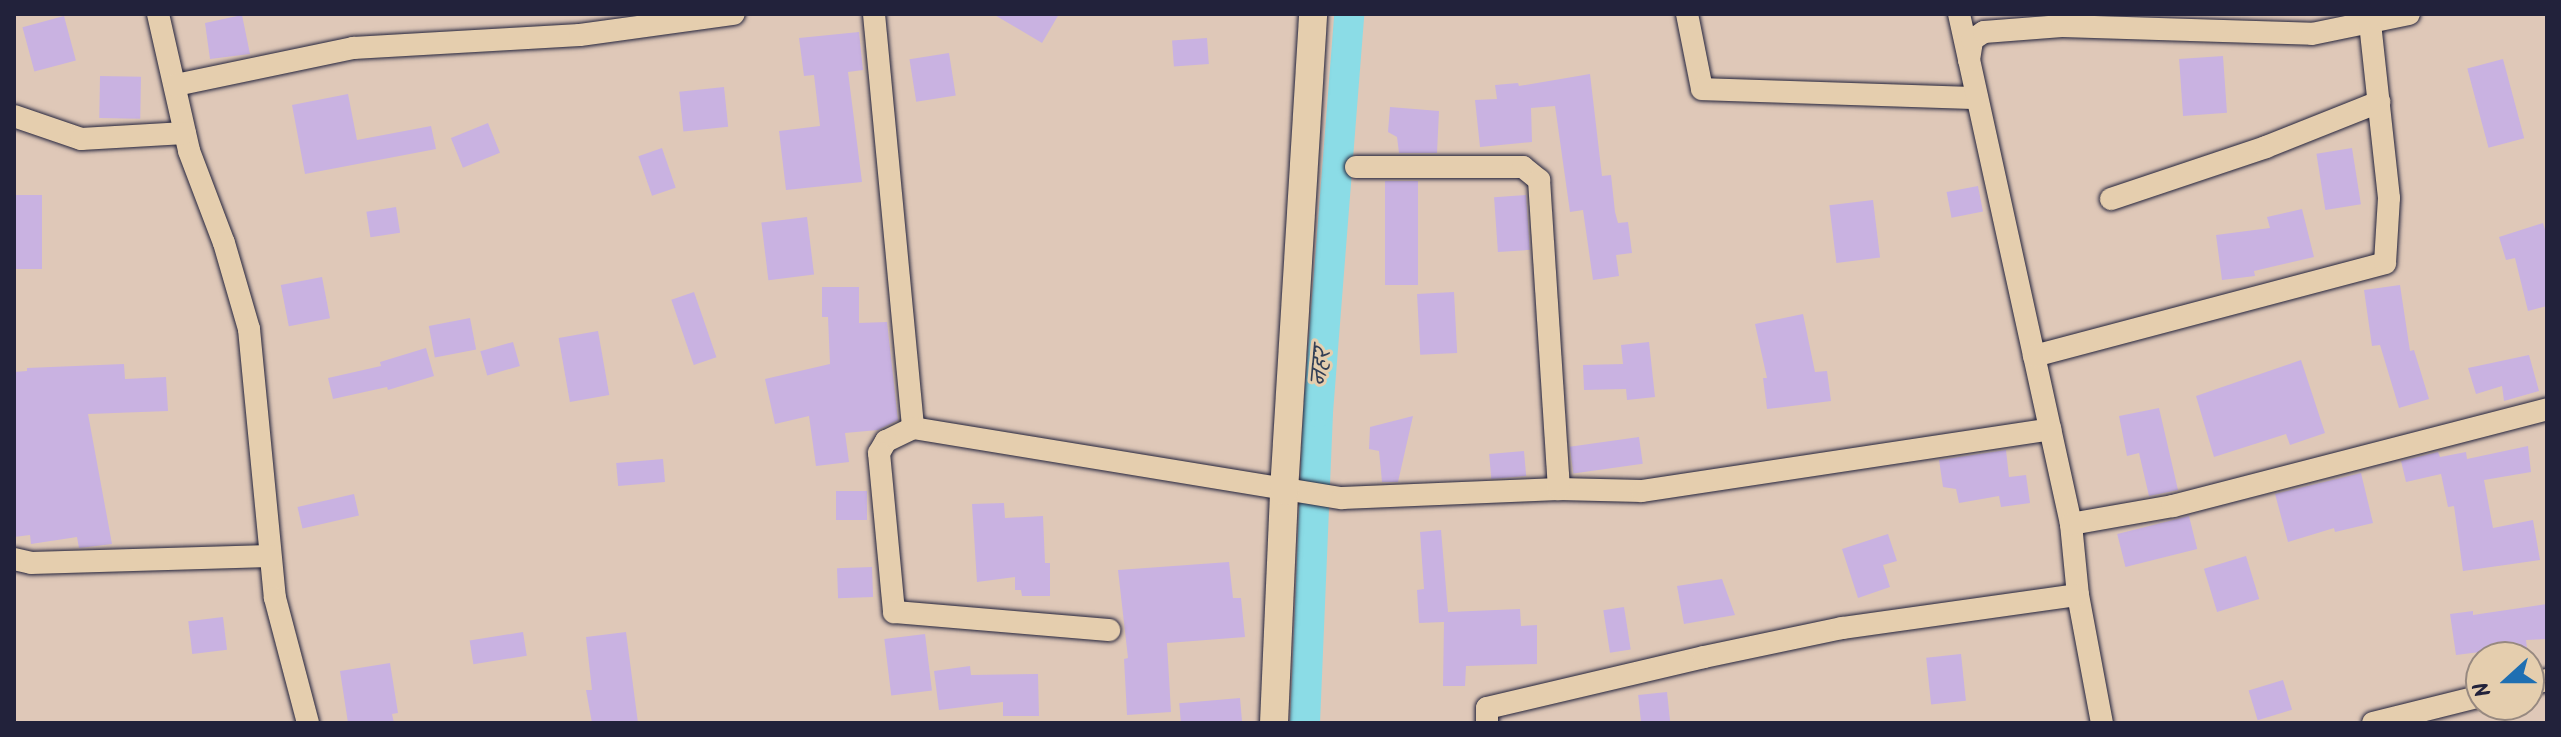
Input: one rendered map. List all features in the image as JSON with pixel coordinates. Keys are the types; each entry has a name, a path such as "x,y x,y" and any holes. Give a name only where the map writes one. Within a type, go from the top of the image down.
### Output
{"street":[{"path":"158,14 185,133 224,243 249,329 275,598 308,723"},
{"path":"176,85 353,48 580,35 734,14"},
{"path":"874,14 913,428"},
{"path":"1274,723 1284,491 1313,14"},
{"path":"1687,14 1702,89 1977,98"},
{"path":"1959,14 2071,524 2078,595 2102,723"},
{"path":"1969,60 1972,40 1984,32 2140,21 2370,22 2409,14"},
{"path":"2034,356 2385,263 2389,198 2370,22"},
{"path":"2111,199 2266,147 2379,102"},
{"path":"14,116 81,139 185,133"},
{"path":"1356,167 1523,167 1539,180 1559,489"},
{"path":"2071,524 2173,506 2547,409"},
{"path":"1109,630 894,612 879,453 886,441 913,428 1284,491 1342,498 1559,489 1642,491 2050,429"},
{"path":"14,559 31,563 270,556"},
{"path":"1487,723 1487,708 1704,657 1842,628 2078,595"},
{"path":"2373,723 2465,700"}],"building":[{"path":"993,14 1059,14 1042,43"},
{"path":"242,15 250,54 210,59 205,23"},
{"path":"64,16 76,60 34,72 22,27"},
{"path":"859,32 863,70 848,72 862,182 786,190 779,131 820,126 814,75 804,76 799,38"},
{"path":"1207,38 1209,64 1174,66 1172,40"},
{"path":"949,53 956,95 916,102 909,59"},
{"path":"2223,56 2227,113 2183,116 2179,59"},
{"path":"2503,59 2524,138 2488,148 2467,69"},
{"path":"1590,74 1602,176 1611,175 1615,212 1618,223 1628,222 1632,253 1616,255 1619,276 1593,280 1583,210 1570,212 1555,106 1531,108 1532,142 1480,147 1475,100 1497,99 1495,85 1518,83 1519,86"},
{"path":"100,76 141,77 140,119 99,118"},
{"path":"724,87 728,127 683,131 679,92"},
{"path":"348,94 357,140 431,126 436,149 305,174 292,105"},
{"path":"1390,107 1439,111 1437,153 1399,153 1397,137 1388,132"},
{"path":"488,123 500,153 463,168 451,138"},
{"path":"662,148 676,188 652,196 638,156"},
{"path":"2352,148 2361,204 2325,210 2316,154"},
{"path":"1385,181 1418,181 1418,285 1385,285"},
{"path":"1978,186 1983,212 1952,218 1947,192"},
{"path":"14,195 42,195 42,269 14,269"},
{"path":"1526,195 1530,250 1498,252 1494,197"},
{"path":"1873,200 1880,258 1836,263 1829,205"},
{"path":"396,207 400,233 370,237 366,212"},
{"path":"2302,209 2314,257 2254,271 2255,276 2222,280 2216,235 2270,228 2267,217"},
{"path":"807,217 814,275 768,280 761,223"},
{"path":"2543,223 2547,236 2547,306 2528,311 2515,258 2506,260 2499,237"},
{"path":"322,277 330,318 289,326 281,285"},
{"path":"2400,285 2410,351 2414,350 2429,399 2399,408 2380,345 2372,346 2364,290"},
{"path":"822,287 859,287 859,323 887,322 898,420 878,430 845,433 849,462 816,466 809,416 775,424 765,379 830,364 828,317 822,317"},
{"path":"694,292 716,357 694,365 671,300"},
{"path":"1454,292 1457,353 1420,355 1417,294"},
{"path":"1803,314 1815,372 1827,371 1831,401 1767,409 1763,378 1767,378 1755,324"},
{"path":"470,318 476,349 435,357 429,326"},
{"path":"598,331 609,395 570,402 559,338"},
{"path":"513,342 520,366 487,375 480,351"},
{"path":"1649,342 1655,397 1627,400 1626,389 1584,390 1583,365 1623,364 1621,345"},
{"path":"426,348 434,376 388,390 387,387 333,399 328,378 381,366 380,362"},
{"path":"2529,355 2539,391 2504,401 2502,386 2476,394 2468,368"},
{"path":"2301,360 2325,433 2290,445 2286,434 2214,457 2196,396"},
{"path":"124,364 125,379 166,377 168,411 88,414 112,544 79,548 77,537 31,544 30,535 14,537 14,372 27,371 27,368"},
{"path":"2159,408 2178,490 2149,496 2139,453 2127,456 2119,416"},
{"path":"1413,416 1398,482 1382,482 1379,451 1369,449 1370,427"},
{"path":"1639,437 1643,464 1573,473 1570,447"},
{"path":"2528,446 2531,472 2484,480 2493,528 2533,520 2540,560 2463,571 2454,506 2448,507 2441,474 2406,482 2401,461 2438,452 2440,457 2466,452 2467,459"},
{"path":"2006,450 2009,477 2026,475 2030,503 2001,507 1999,496 1959,503 1956,489 1943,487 1939,460"},
{"path":"1524,451 1526,476 1491,479 1489,454"},
{"path":"663,459 665,482 618,486 616,463"},
{"path":"2361,473 2373,523 2335,532 2334,528 2288,542 2275,494"},
{"path":"836,491 867,491 867,520 836,520"},
{"path":"354,494 359,515 302,528 297,507"},
{"path":"1004,503 1005,518 1043,516 1045,563 1050,563 1050,596 1022,596 1021,590 1015,590 1015,577 977,582 972,504"},
{"path":"2189,516 2197,549 2125,567 2117,534"},
{"path":"1441,530 1448,612 1520,609 1521,626 1537,625 1537,664 1466,666 1465,686 1443,686 1444,622 1419,623 1417,590 1424,589 1420,532"},
{"path":"1888,534 1897,561 1883,565 1890,587 1858,598 1842,549"},
{"path":"2246,556 2259,599 2217,612 2204,569"},
{"path":"1229,562 1233,598 1241,598 1245,637 1167,643 1171,712 1127,715 1124,659 1128,658 1118,570"},
{"path":"872,567 873,597 838,598 837,568"},
{"path":"1722,579 1735,615 1684,624 1677,586"},
{"path":"2547,604 2547,639 2465,641 2465,654 2456,655 2450,614 2473,611 2473,615"},
{"path":"1624,607 1631,649 1610,653 1603,610"},
{"path":"223,617 227,650 192,654 188,621"},
{"path":"523,632 527,656 473,664 470,640"},
{"path":"626,632 638,723 592,723 586,690 592,690 586,637"},
{"path":"925,634 932,691 891,696 884,639"},
{"path":"1961,654 1966,701 1931,704 1926,658"},
{"path":"390,663 398,713 392,714 394,723 348,723 340,671"},
{"path":"970,666 971,675 1038,674 1039,716 1003,716 1003,702 939,710 934,671"},
{"path":"2283,680 2292,710 2258,720 2249,691"},
{"path":"1667,692 1670,723 1641,723 1638,695"},
{"path":"1240,698 1242,723 1181,723 1179,703"}],"waterway":[{"name":"नहर","path":"1305,723 1318,412 1349,14"}]}
